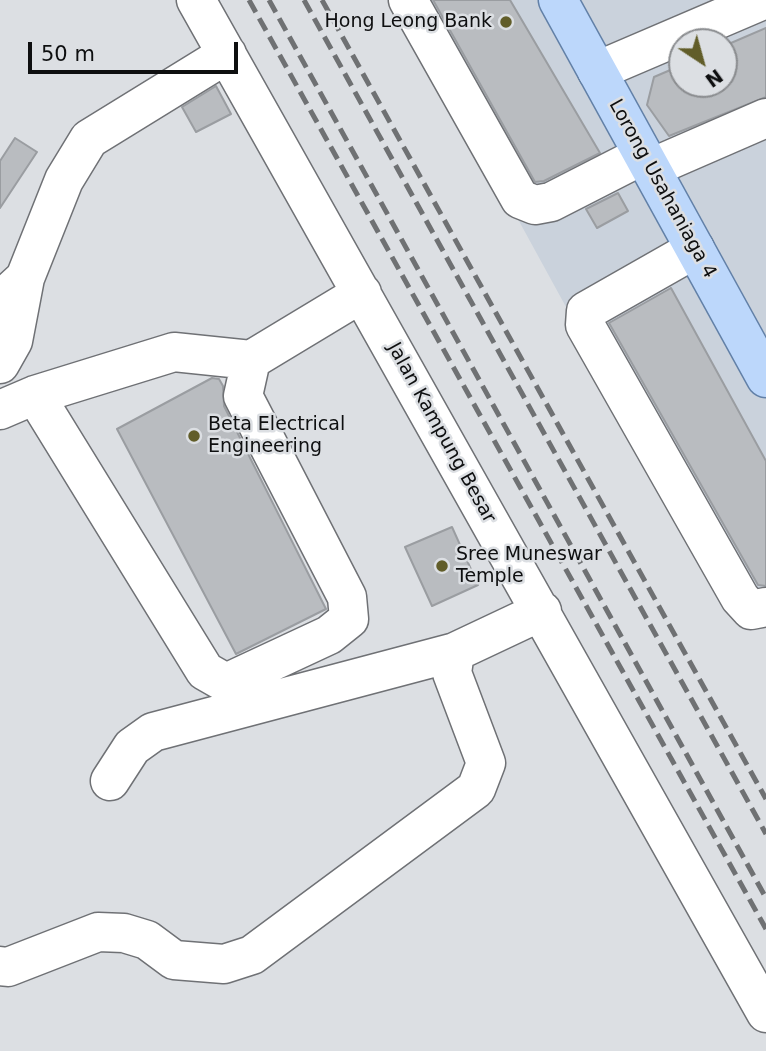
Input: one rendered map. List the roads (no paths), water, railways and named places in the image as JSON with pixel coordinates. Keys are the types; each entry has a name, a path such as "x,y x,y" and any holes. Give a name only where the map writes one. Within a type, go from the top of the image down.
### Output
{"main road":[{"name":"Lorong Usahaniaga 4","path":"558,0 764,370"}],"street":[{"name":"Jalan Kampung Besar","path":"196,0 766,1013"},
{"path":"408,0 520,199 535,205 551,202 647,162 766,118"},
{"path":"597,71 763,0"},
{"path":"0,364 13,341 13,289 64,180 89,139 227,54"},
{"path":"695,249 586,312 585,325 740,598 751,610 766,607"},
{"path":"0,410 35,395 174,352 251,360 362,293"},
{"path":"35,395 205,671 226,683 329,635 349,619 347,597 243,396 251,360"},
{"path":"110,781 132,747 153,732 455,652 542,611"},
{"path":"0,966 8,967 98,932 124,933 147,940 174,960 223,964 252,955 476,789 486,763 453,673 455,652"}],"railway":[{"path":"249,0 766,929"},
{"path":"269,0 766,898"},
{"path":"304,0 766,834"},
{"path":"322,0 766,799"}],"place":[{"name":"Hong Leong Bank","path":"506,22"},
{"name":"Beta Electrical Engineering","path":"194,436"},
{"name":"Sree Muneswar Temple","path":"442,566"}]}
